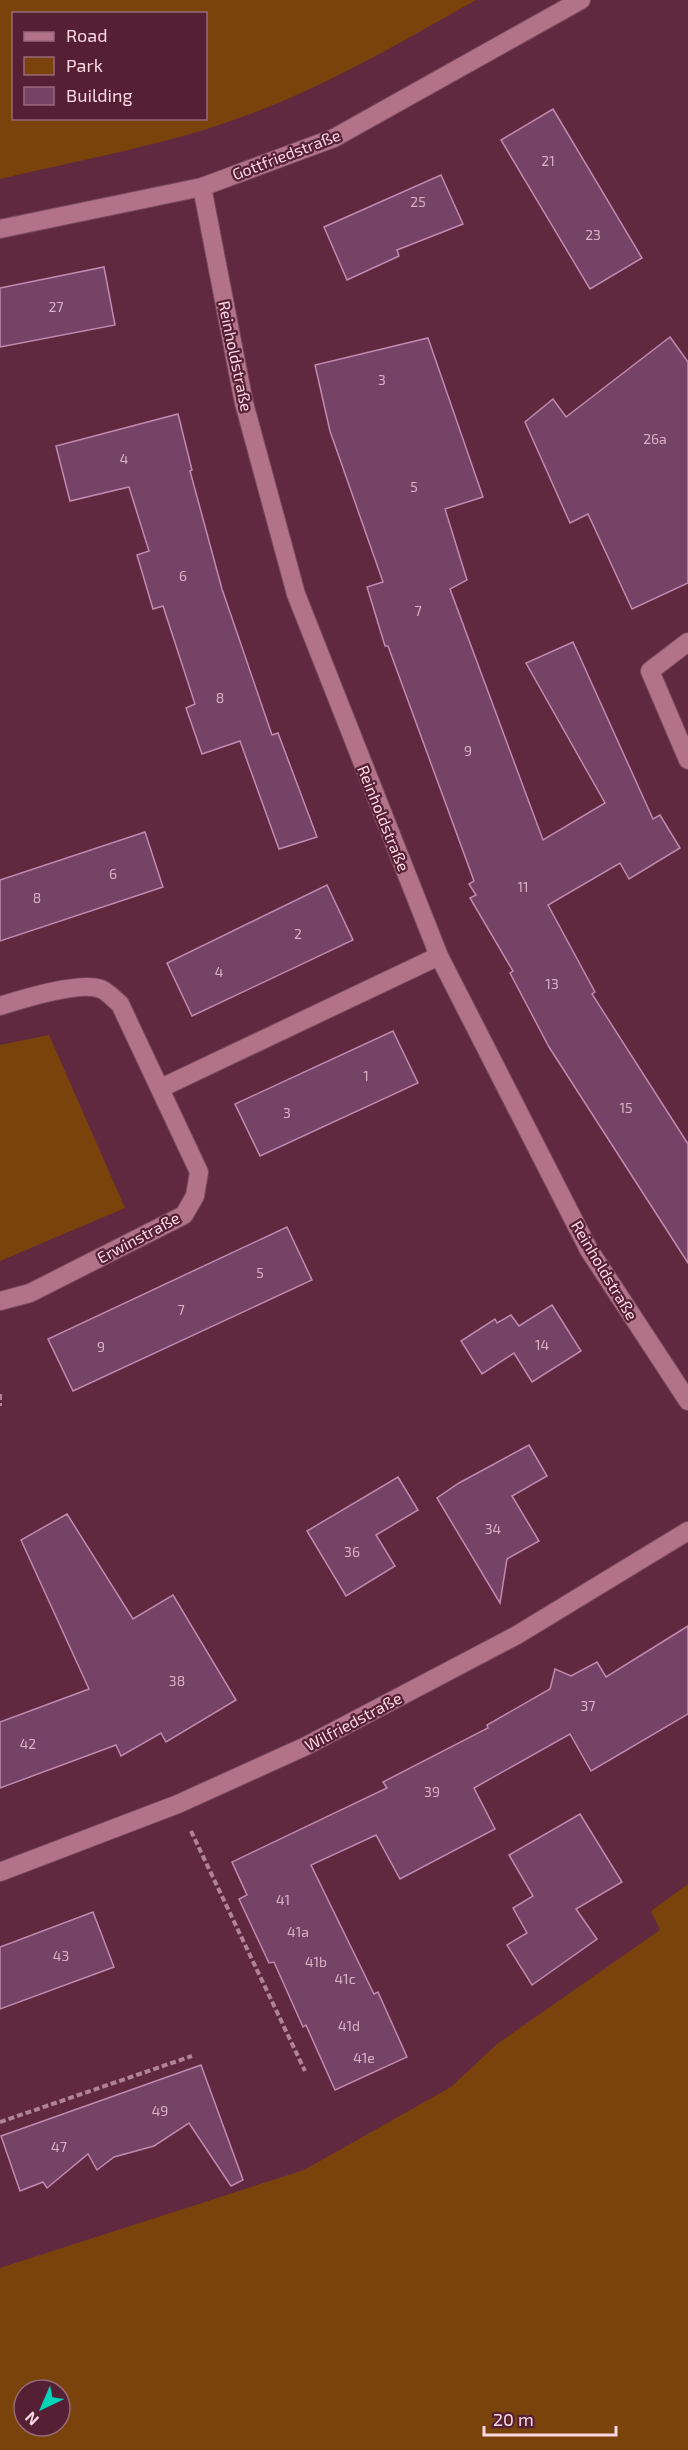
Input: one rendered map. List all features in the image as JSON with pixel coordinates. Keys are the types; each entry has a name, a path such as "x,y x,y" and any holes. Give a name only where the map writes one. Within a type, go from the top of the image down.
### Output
{"street":[{"name":"Gottfriedstraße","path":"0,229 202,187 334,138 581,0"},
{"name":"Reinholdstraße","path":"202,187 244,403 296,594 439,956 589,1250 688,1401"},
{"path":"688,642 650,671 688,760"},
{"path":"161,1088 439,956"},
{"name":"Erwinstraße","path":"0,1006 30,996 80,987 102,989 120,1004 199,1172 195,1196 184,1215 30,1293 0,1300"},
{"name":"Wilfriedstraße","path":"0,1872 178,1804 306,1746 517,1635 688,1531"}],"path":[{"path":"0,1394 0,1406"},
{"path":"178,1804 305,2071"},
{"path":"0,2122 192,2056"}],"green space":[{"path":"0,0 476,0 389,49 300,93 239,118 150,145 0,179"},
{"path":"49,1035 125,1208 0,1261 0,1045"},
{"path":"688,1884 688,2450 0,2450 0,2268 304,2170 451,2087 497,2044 660,1930 651,1911"}],"building":[{"path":"553,109 642,258 590,289 501,140"},
{"path":"441,175 463,224 397,250 399,256 347,280 324,227"},
{"path":"104,267 115,325 0,347 0,288"},
{"path":"670,337 688,362 688,583 632,609 588,514 570,523 525,422 553,399 566,417"},
{"path":"428,338 483,497 445,509 467,580 450,589 543,840 605,803 526,663 573,642 653,819 660,815 680,848 629,879 620,863 548,905 595,992 592,994 688,1144 688,1263 549,1047 510,973 513,971 470,898 476,895 469,884 474,881 388,646 385,646 367,587 383,582 330,431 315,365"},
{"path":"178,414 192,470 190,471 222,589 272,735 278,733 317,837 279,849 240,741 202,754 186,708 195,704 163,606 153,609 137,555 149,551 129,487 70,501 56,446"},
{"path":"145,832 163,887 0,941 0,880"},
{"path":"327,885 353,940 192,1016 167,963"},
{"path":"393,1031 418,1083 260,1156 235,1104"},
{"path":"287,1227 312,1280 73,1391 48,1339"},
{"path":"552,1305 581,1351 532,1382 514,1353 482,1374 461,1341 495,1319 497,1323 511,1315 519,1326"},
{"path":"529,1445 547,1476 512,1496 539,1541 507,1559 500,1603 437,1498 459,1483"},
{"path":"398,1477 418,1510 376,1535 395,1566 346,1596 307,1531"},
{"path":"67,1514 133,1619 173,1595 236,1700 166,1742 161,1733 121,1756 116,1745 0,1788 0,1722 89,1689 21,1540"},
{"path":"688,1626 688,1714 591,1771 570,1734 474,1788 495,1829 400,1879 376,1835 311,1865 374,1994 378,1992 407,2057 335,2090 306,2025 303,2027 274,1962 269,1963 239,1899 247,1895 232,1862 387,1788 383,1782 488,1728 487,1725 550,1689 555,1669 571,1676 597,1662 606,1677"},
{"path":"580,1814 622,1882 576,1909 597,1939 532,1985 507,1945 527,1933 513,1908 533,1896 509,1855"},
{"path":"93,1912 114,1967 0,2009 0,1947"},
{"path":"201,2065 243,2180 231,2186 189,2123 154,2146 114,2157 97,2170 88,2154 47,2188 43,2182 20,2191 1,2136"}]}
